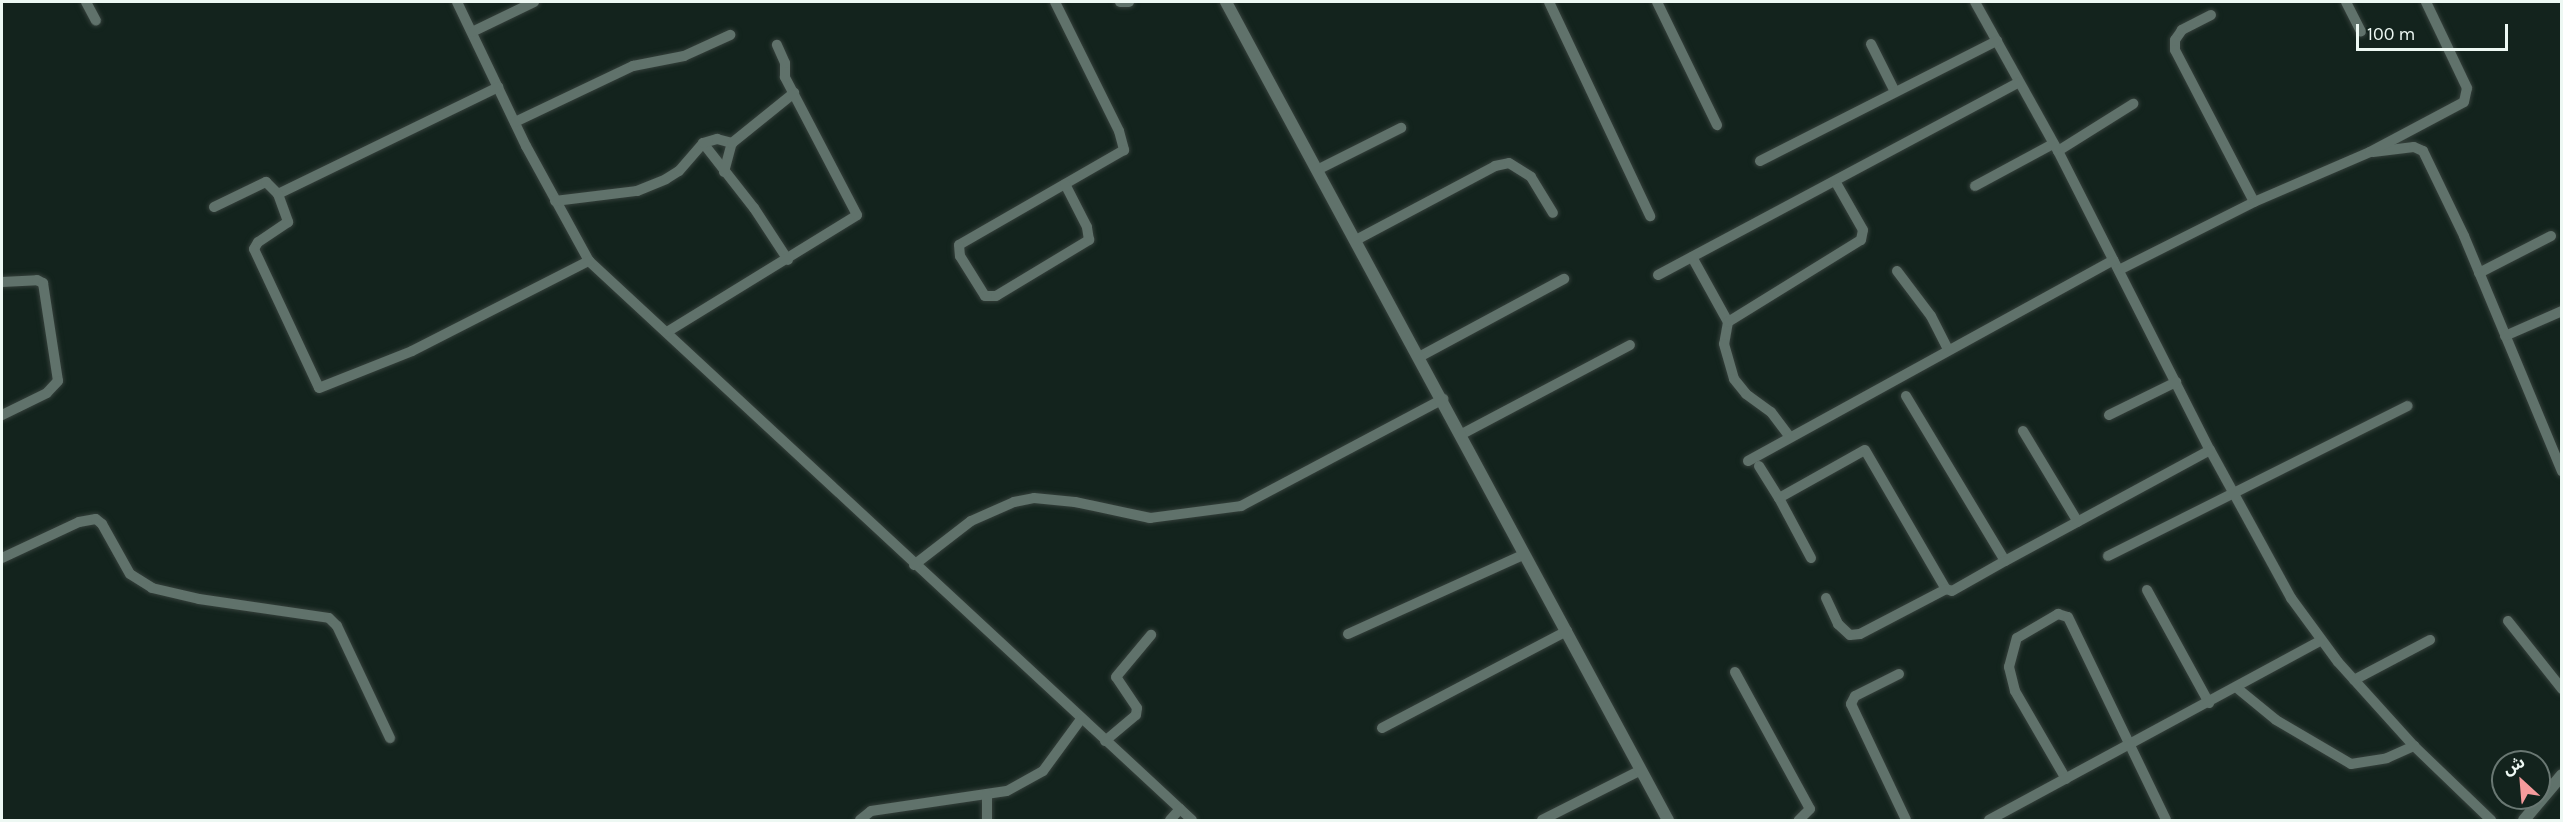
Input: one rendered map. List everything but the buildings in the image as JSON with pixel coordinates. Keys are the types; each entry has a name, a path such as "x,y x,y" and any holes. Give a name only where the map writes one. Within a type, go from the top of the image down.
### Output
{"street":[{"path":"86,2 96,21"},
{"path":"457,2 555,201 589,261 668,332 914,565 1192,820"},
{"path":"472,32 534,2"},
{"path":"1055,2 1119,130 1124,150 959,245 960,256 985,296 996,296 1089,240 1087,227 1065,184"},
{"path":"1120,2 1129,2"},
{"path":"1226,2 1319,169 1668,820"},
{"path":"1549,2 1650,216"},
{"path":"1657,2 1717,125"},
{"path":"1748,461 1948,349 2116,265 2254,201 2370,152 2468,98 2467,88 2426,2"},
{"path":"1980,3 1997,41 2055,147 2210,450 2291,598 2320,641 2354,680 2414,746 2491,820"},
{"path":"2350,3 2361,31"},
{"path":"2211,15 2182,30 2175,40 2175,50 2254,201"},
{"path":"515,122 633,66 684,56 730,35"},
{"path":"1760,161 1894,90 1997,41"},
{"path":"1871,44 1894,90"},
{"path":"668,332 788,260 857,215 794,93 777,45"},
{"path":"1658,274 2019,82"},
{"path":"278,194 498,87"},
{"path":"724,172 732,142 794,93"},
{"path":"1975,186 2055,147 2133,104"},
{"path":"1319,169 1401,128"},
{"path":"555,201 637,192 679,171 703,142 717,139 732,142"},
{"path":"703,142 788,260"},
{"path":"2370,152 2414,147 2423,151 2480,273 2562,471"},
{"path":"1356,240 1495,166 1509,163 1531,177 1553,213"},
{"path":"1728,322 1860,240 1863,230 1835,181"},
{"path":"214,207 266,182 278,194 288,222 258,242 254,249 319,388 412,351 589,261"},
{"path":"2480,273 2551,236"},
{"path":"1692,256 1728,322 1724,344 1734,379 1746,394 1770,412 1790,437"},
{"path":"1897,271 1932,316 1948,349"},
{"path":"1419,357 1563,279"},
{"path":"2,282 37,280 43,283 57,376 53,388 2,415"},
{"path":"2505,336 2562,311"},
{"path":"1462,434 1630,345"},
{"path":"2109,415 2176,382"},
{"path":"1906,396 2005,561"},
{"path":"914,565 971,520 1014,502 1035,498 1075,502 1150,518 1241,506 1443,399"},
{"path":"2108,556 2232,490 2407,406"},
{"path":"2023,431 2078,522"},
{"path":"1779,498 1865,450 1946,590"},
{"path":"1826,598 1838,624 1850,635 1860,634 1946,590 1952,591 2210,450"},
{"path":"1759,466 1811,558"},
{"path":"2,558 79,522 96,519 109,534 130,574 152,588 199,599 329,618 337,626 390,738"},
{"path":"1348,634 1525,554"},
{"path":"2148,590 2209,703"},
{"path":"2066,779 2010,679 2015,645 2028,629 2058,614 2068,617 2166,820"},
{"path":"2508,621 2562,689"},
{"path":"1382,728 1567,631"},
{"path":"1105,741 1136,715 1137,708 1116,676 1151,635"},
{"path":"2354,680 2430,640"},
{"path":"1989,820 2237,688 2320,641"},
{"path":"1735,672 1810,808 1799,820"},
{"path":"1899,674 1855,696 1851,704 1906,820"},
{"path":"2237,688 2276,720 2351,764 2387,758 2414,746"},
{"path":"860,820 871,811 1007,791 1043,771 1081,719"},
{"path":"1542,820 1641,770"},
{"path":"2524,820 2562,776"},
{"path":"987,794 987,820"},
{"path":"1170,820 1180,809"}]}
